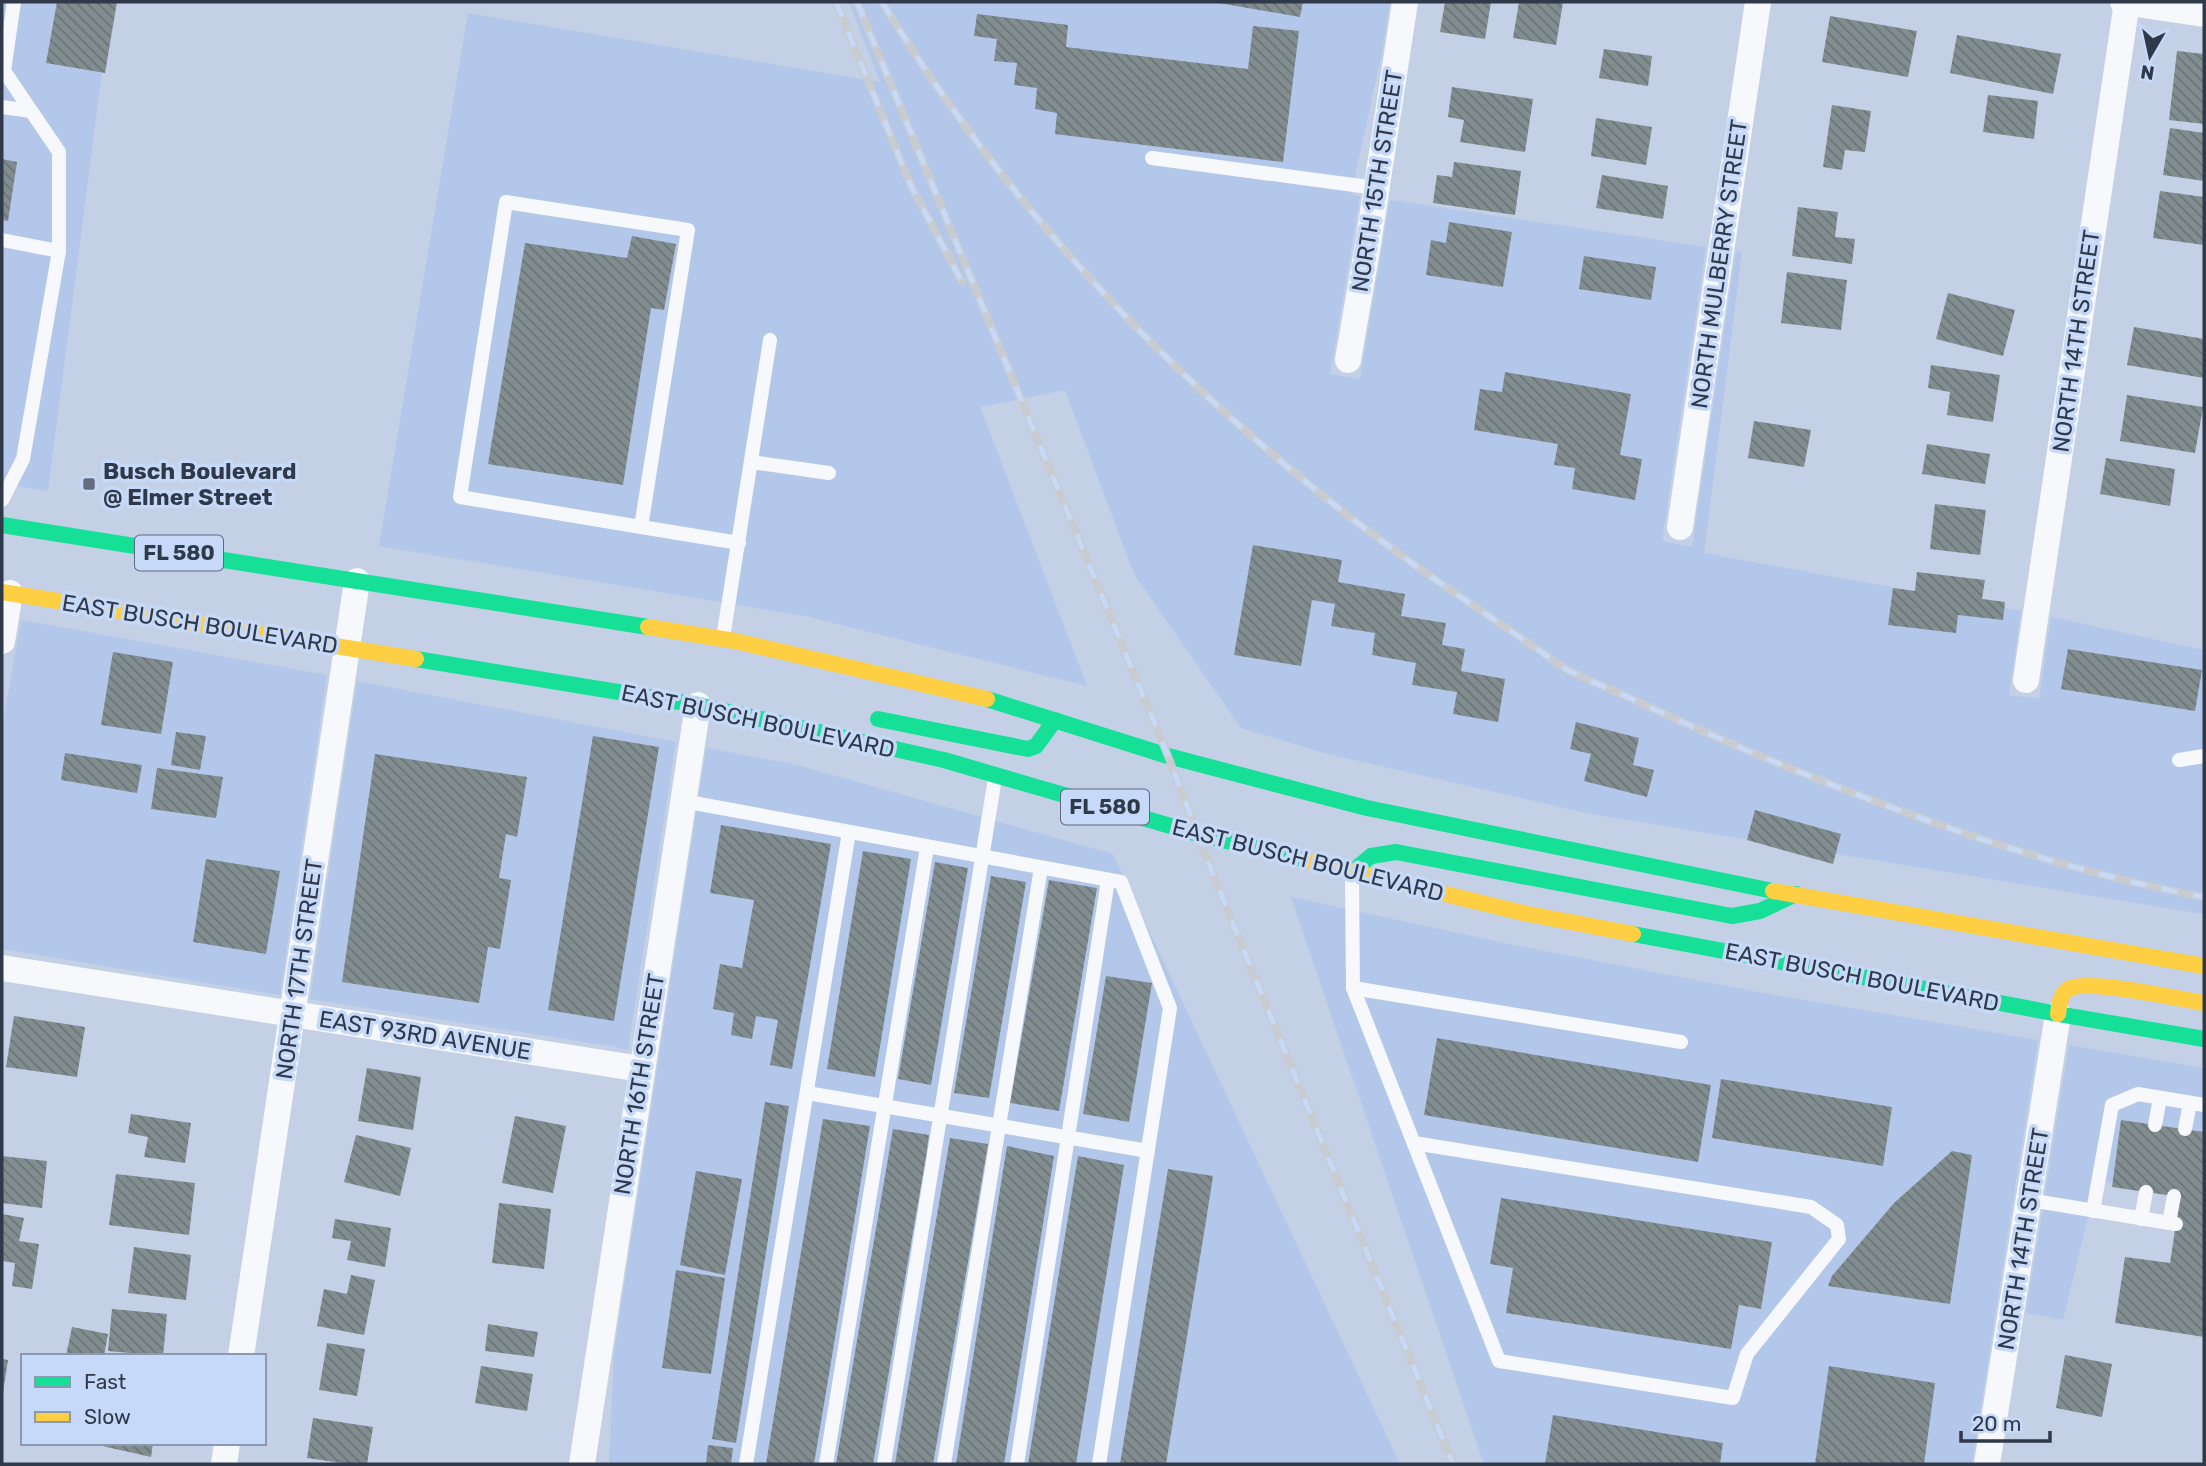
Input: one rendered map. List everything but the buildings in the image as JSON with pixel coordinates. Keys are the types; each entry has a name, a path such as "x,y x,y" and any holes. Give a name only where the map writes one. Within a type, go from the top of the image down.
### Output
{"main road":[{"name":"FL 580","path":"2,525 723,640 970,695 1168,756 1367,808 1796,894 2204,966"},
{"name":"EAST BUSCH BOULEVARD","path":"6,593 698,705 944,760 1198,834 1523,913 2204,1039"},
{"path":"777,723 797,709"},
{"path":"856,715 1028,749 1037,746 1055,720"},
{"path":"1352,872 1364,858 1374,853 1396,852 1732,916 1760,911 1796,894"},
{"path":"2058,1014 2061,997 2076,986 2204,1003"}],"street":[{"name":"NORTH 15TH STREET","path":"1348,360 1405,2"},
{"name":"NORTH MULBERRY STREET","path":"1679,527 1758,2"},
{"path":"2125,2 2204,14"},
{"name":"NORTH 14TH STREET","path":"2026,680 2125,2"},
{"name":"NORTH 17TH STREET","path":"241,1354 357,581"},
{"path":"2,641 6,593"},
{"name":"NORTH 16TH STREET","path":"582,1464 698,705"},
{"name":"EAST 93RD AVENUE","path":"2,968 641,1069"},
{"name":"NORTH 14TH STREET","path":"1987,1464 2058,1014"},
{"path":"224,1464 227,1445"}],"lane":[{"path":"2,500 23,459 59,251 59,152 4,71 14,2"},
{"path":"2,107 31,111"},
{"path":"1152,158 1376,188"},
{"path":"641,527 688,230 506,202 460,497 641,527 738,543"},
{"path":"2,240 59,251"},
{"path":"723,640 770,340"},
{"path":"751,462 829,473"},
{"path":"2179,760 2204,756"},
{"path":"884,1464 995,775"},
{"path":"683,801 1121,882 1170,1007 1099,1464"},
{"path":"746,1464 849,832"},
{"path":"826,1464 927,846"},
{"path":"944,1464 1041,868"},
{"path":"1352,872 1353,988 1414,1143 1500,1361 1733,1398 1747,1353 1839,1239 1837,1225 1811,1206 1414,1143"},
{"path":"1017,1464 1108,880"},
{"path":"1353,988 1681,1042"},
{"path":"807,1094 1147,1152"},
{"path":"2093,1211 2112,1105 2138,1094 2197,1104 2185,1129"},
{"path":"2155,1125 2160,1098"},
{"path":"2141,1219 2146,1192"},
{"path":"2029,1200 2173,1224 2174,1196"}],"shaded area":[{"path":"2,2 111,2 48,491 2,484"},
{"path":"849,2 1390,2 1382,52 1351,194 1360,196 1330,374 1360,379 1390,200 1706,247 1662,541 1692,547 1736,251 1742,252 1704,553 2021,611 2009,695 2039,699 2051,617 2204,650 2204,914 1591,814 1324,753 1241,728 1134,574 1065,390 980,407 1087,686 805,616 379,546 468,13 880,82"},
{"path":"21,620 327,675 280,995 2,949 2,729"},
{"path":"357,681 676,742 628,1049 310,999"},
{"path":"706,748 797,765 1113,854 1400,1464 609,1464 614,1353"},
{"path":"1291,897 1514,945 1758,992 2038,1040 1972,1464 1484,1464"},
{"path":"2069,1045 2204,1068 2204,1195 2097,1180 2063,1320 2026,1313"}],"railway":[{"path":"836,2 911,186 962,282"},
{"path":"857,2 1168,756 1212,872 1453,1464"},
{"path":"882,2 938,88 999,171 1065,251 1135,326 1287,467 1368,531 1558,664 1727,742 1940,825 2045,859 2204,897"}],"traffic: fast":[{"path":"2,525 648,627"},
{"path":"416,659 698,705 944,760 1198,834 1309,861"},
{"path":"987,699 1168,756 1367,808 1773,891"},
{"path":"878,719 1028,749 1036,746 1055,720"},
{"path":"1352,872 1371,856 1396,852 1732,916 1760,911 1796,894"},
{"path":"1633,934 2204,1039"}],"traffic: slow":[{"path":"2,592 416,659"},
{"path":"648,627 735,641 987,699"},
{"path":"1309,861 1523,913 1633,934"},
{"path":"1773,891 2204,966"},
{"path":"2058,1014 2063,994 2078,986 2112,988 2204,1003"}],"place":[{"name":"Busch Boulevard @ Elmer Street","path":"89,484"}]}
